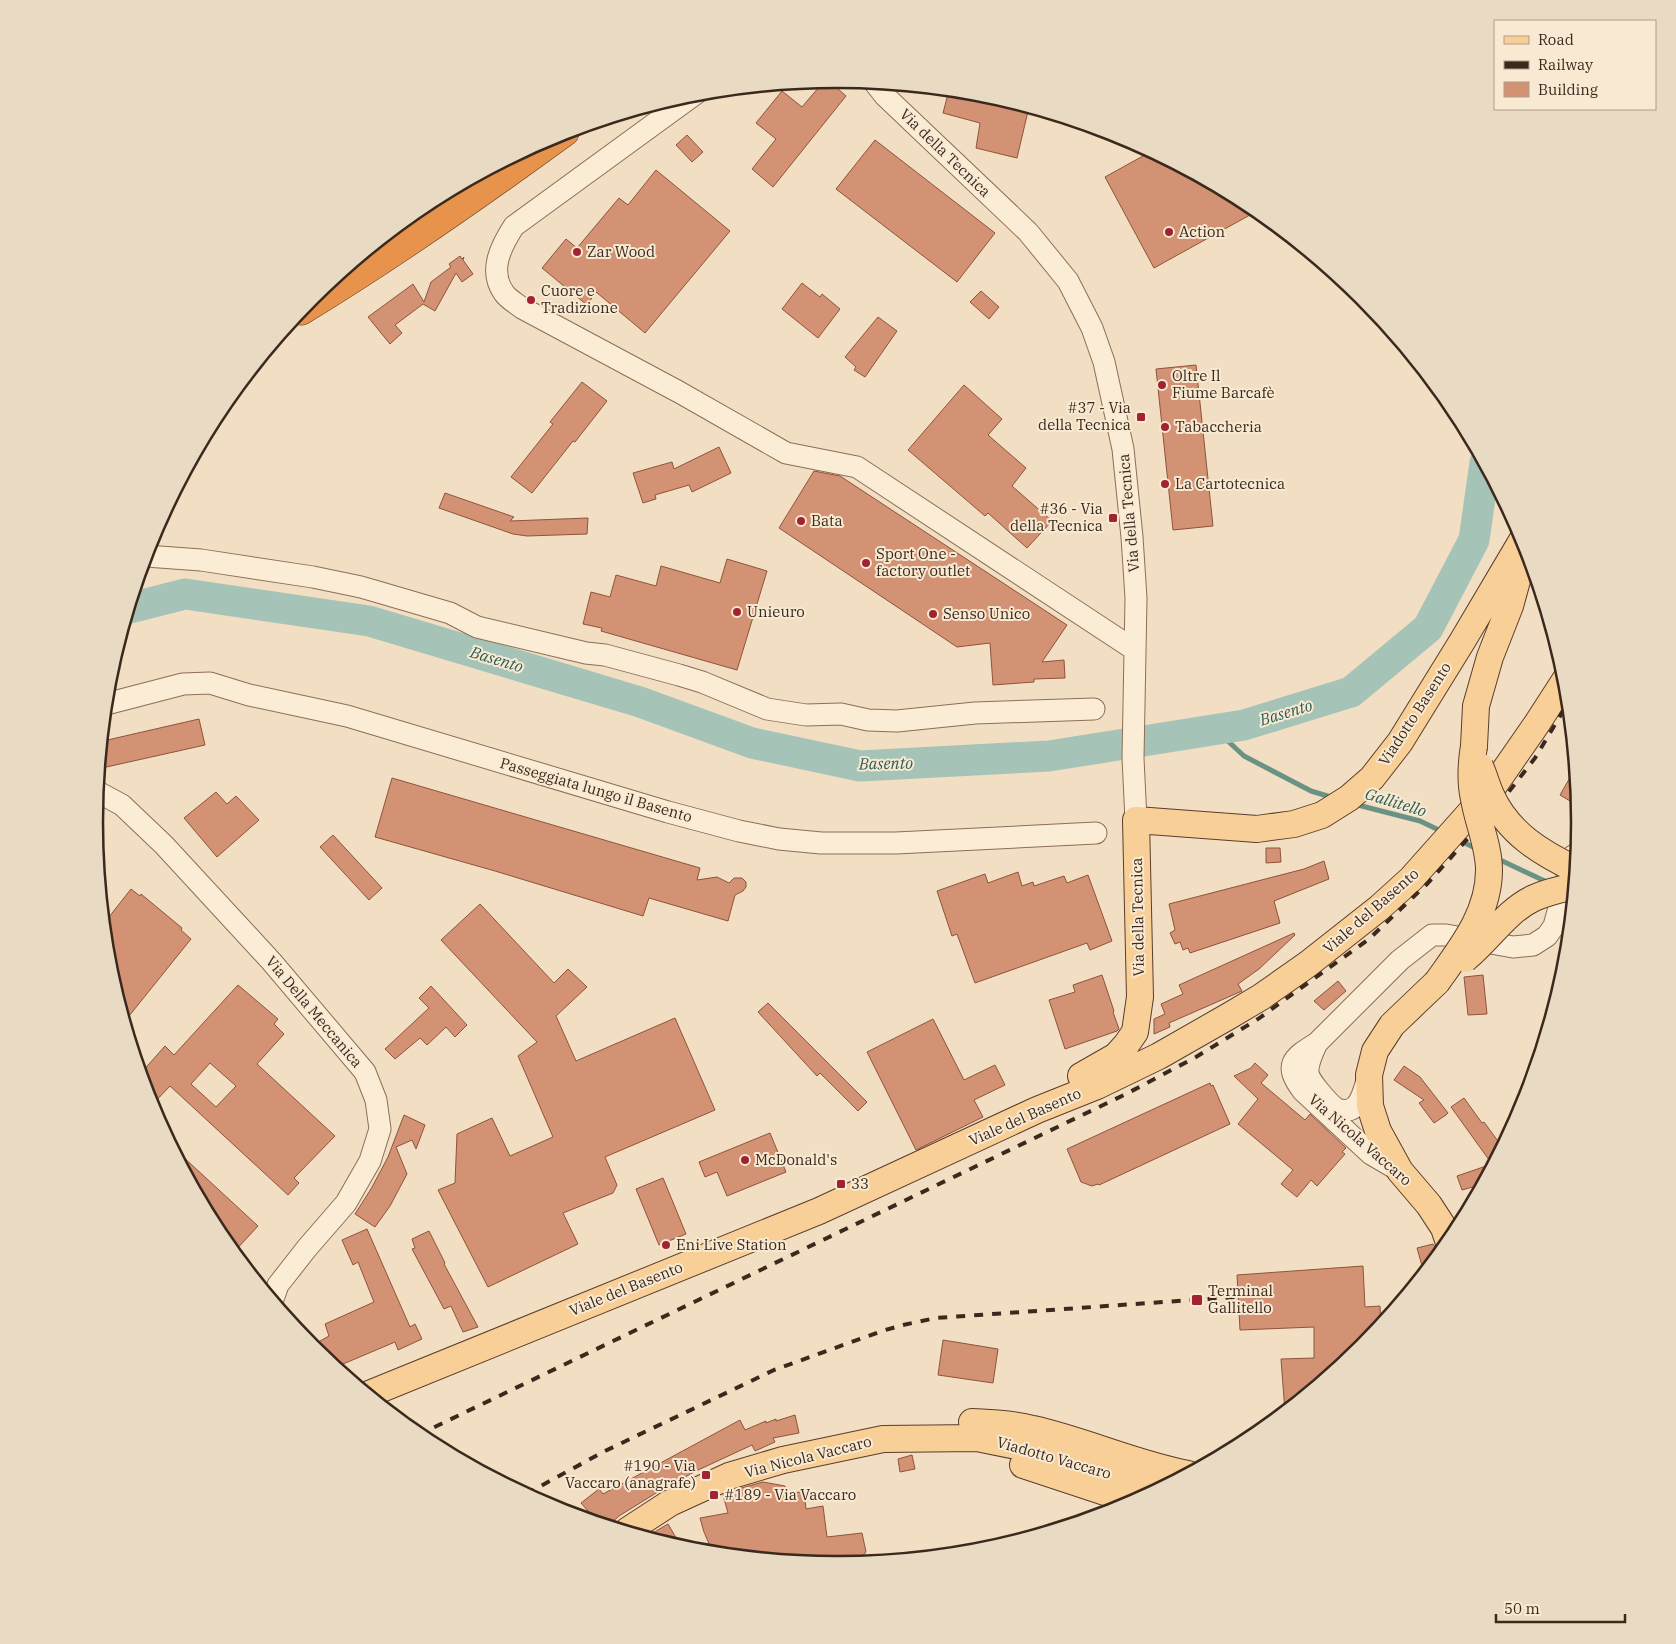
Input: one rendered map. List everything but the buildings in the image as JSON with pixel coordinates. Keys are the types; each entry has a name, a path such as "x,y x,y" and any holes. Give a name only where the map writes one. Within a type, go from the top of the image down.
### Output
{"highway":[{"path":"329,294 538,152"}],"main road":[{"name":"Viadotto Basento","path":"1136,820 1257,829 1294,824 1322,815 1349,798 1372,778 1400,742 1464,640 1519,546"},
{"path":"1437,982 1473,930 1488,889 1489,869 1485,842 1474,799 1471,771 1476,706 1490,656 1510,606 1523,558"},
{"path":"1510,606 1531,578"},
{"name":"Viale del Basento","path":"375,1392 819,1211 1037,1110 1097,1086 1159,1056 1261,998 1357,926 1411,879 1493,787 1560,689"},
{"path":"1474,746 1491,796 1504,817 1524,840 1558,861 1571,866"},
{"name":"Via della Tecnica","path":"1037,1110 1058,1089 1116,1056 1135,1032 1140,997 1136,820"},
{"path":"1400,1171 1378,1131 1370,1106 1369,1075 1375,1051 1392,1025 1437,982 1475,952 1515,910 1542,895 1571,871"},
{"path":"1135,1032 1139,1042 1155,1048 1184,1042"},
{"name":"Via Nicola Vaccaro","path":"1400,1171 1429,1205 1446,1234"},
{"path":"883,1439 972,1422 1006,1424 1034,1429 1149,1465 1179,1472"},
{"path":"914,1437 997,1456 1125,1498"},
{"name":"Via Nicola Vaccaro","path":"633,1527 670,1503 730,1476 783,1460 883,1439 914,1437"},
{"name":"Viadotto Vaccaro","path":"914,1437 977,1438 1004,1442 1154,1485"}],"street":[{"name":"Via della Tecnica","path":"879,89 1028,232 1068,281 1092,328 1104,362 1123,449 1132,537 1136,598 1133,758 1136,820"},
{"path":"679,106 514,226 502,244 497,264 498,279 504,294 522,308 679,392 786,453 857,467 1135,650"},
{"path":"153,557 201,560 313,577 361,587 450,613 477,627 586,653 605,655 679,675 702,682 767,709 806,715 841,714 868,720 897,721 975,713 1094,709"},
{"name":"Passeggiata lungo il Basento","path":"114,702 183,684 210,684 249,695 347,716 668,812 739,831 779,839 821,842 896,843 1096,833"},
{"name":"Via Della Meccanica","path":"104,795 122,805 171,852 271,960 365,1072 376,1100 380,1129 370,1161 346,1203 284,1277 275,1293"},
{"path":"1369,1075 1358,1103 1353,1108 1346,1110 1337,1109 1312,1084 1308,1073 1310,1058 1317,1043 1400,960 1432,935 1446,934 1513,947 1532,945 1547,936 1554,926 1570,883"},
{"name":"Via Nicola Vaccaro","path":"1317,1043 1300,1053 1292,1062 1291,1071 1294,1080 1303,1091 1371,1154 1400,1171"}],"waterway":[{"name":"Basento","path":"136,606 185,594 369,621 640,702 752,743 860,766 1049,756 1244,725 1351,692 1428,628 1474,540 1484,473"},
{"name":"Gallitello","path":"1216,730 1244,756 1311,791 1334,798"},
{"name":"Gallitello","path":"1354,804 1420,821 1443,832"},
{"name":"Gallitello","path":"1457,839 1479,850"},
{"name":"Gallitello","path":"1496,858 1549,883"}],"railway":[{"path":"427,1431 1126,1094 1196,1057 1258,1019 1369,939 1428,883 1504,798 1535,758 1563,710"},
{"path":"533,1490 605,1451 774,1370 903,1325 936,1318 1235,1297"}],"place":[{"name":"Action","path":"1169,232"},
{"name":"Zar Wood","path":"577,252"},
{"name":"Cuore e Tradizione","path":"531,300"},
{"name":"Oltre Il Fiume Barcafè","path":"1162,385"},
{"name":"#37 - Via della Tecnica","path":"1141,417"},
{"name":"Tabaccheria","path":"1165,427"},
{"name":"La Cartotecnica","path":"1165,484"},
{"name":"#36 - Via della Tecnica","path":"1113,518"},
{"name":"Bata","path":"801,521"},
{"name":"Sport One - factory outlet","path":"866,563"},
{"name":"Unieuro","path":"737,612"},
{"name":"Senso Unico","path":"933,614"},
{"name":"McDonald's","path":"745,1160"},
{"name":"33","path":"841,1184"},
{"name":"Eni Live Station","path":"666,1245"},
{"name":"Terminal Gallitello","path":"1197,1300"},
{"name":"#190 - Via Vaccaro (anagrafe)","path":"706,1475"},
{"name":"#189 - Via Vaccaro","path":"714,1495"}]}
